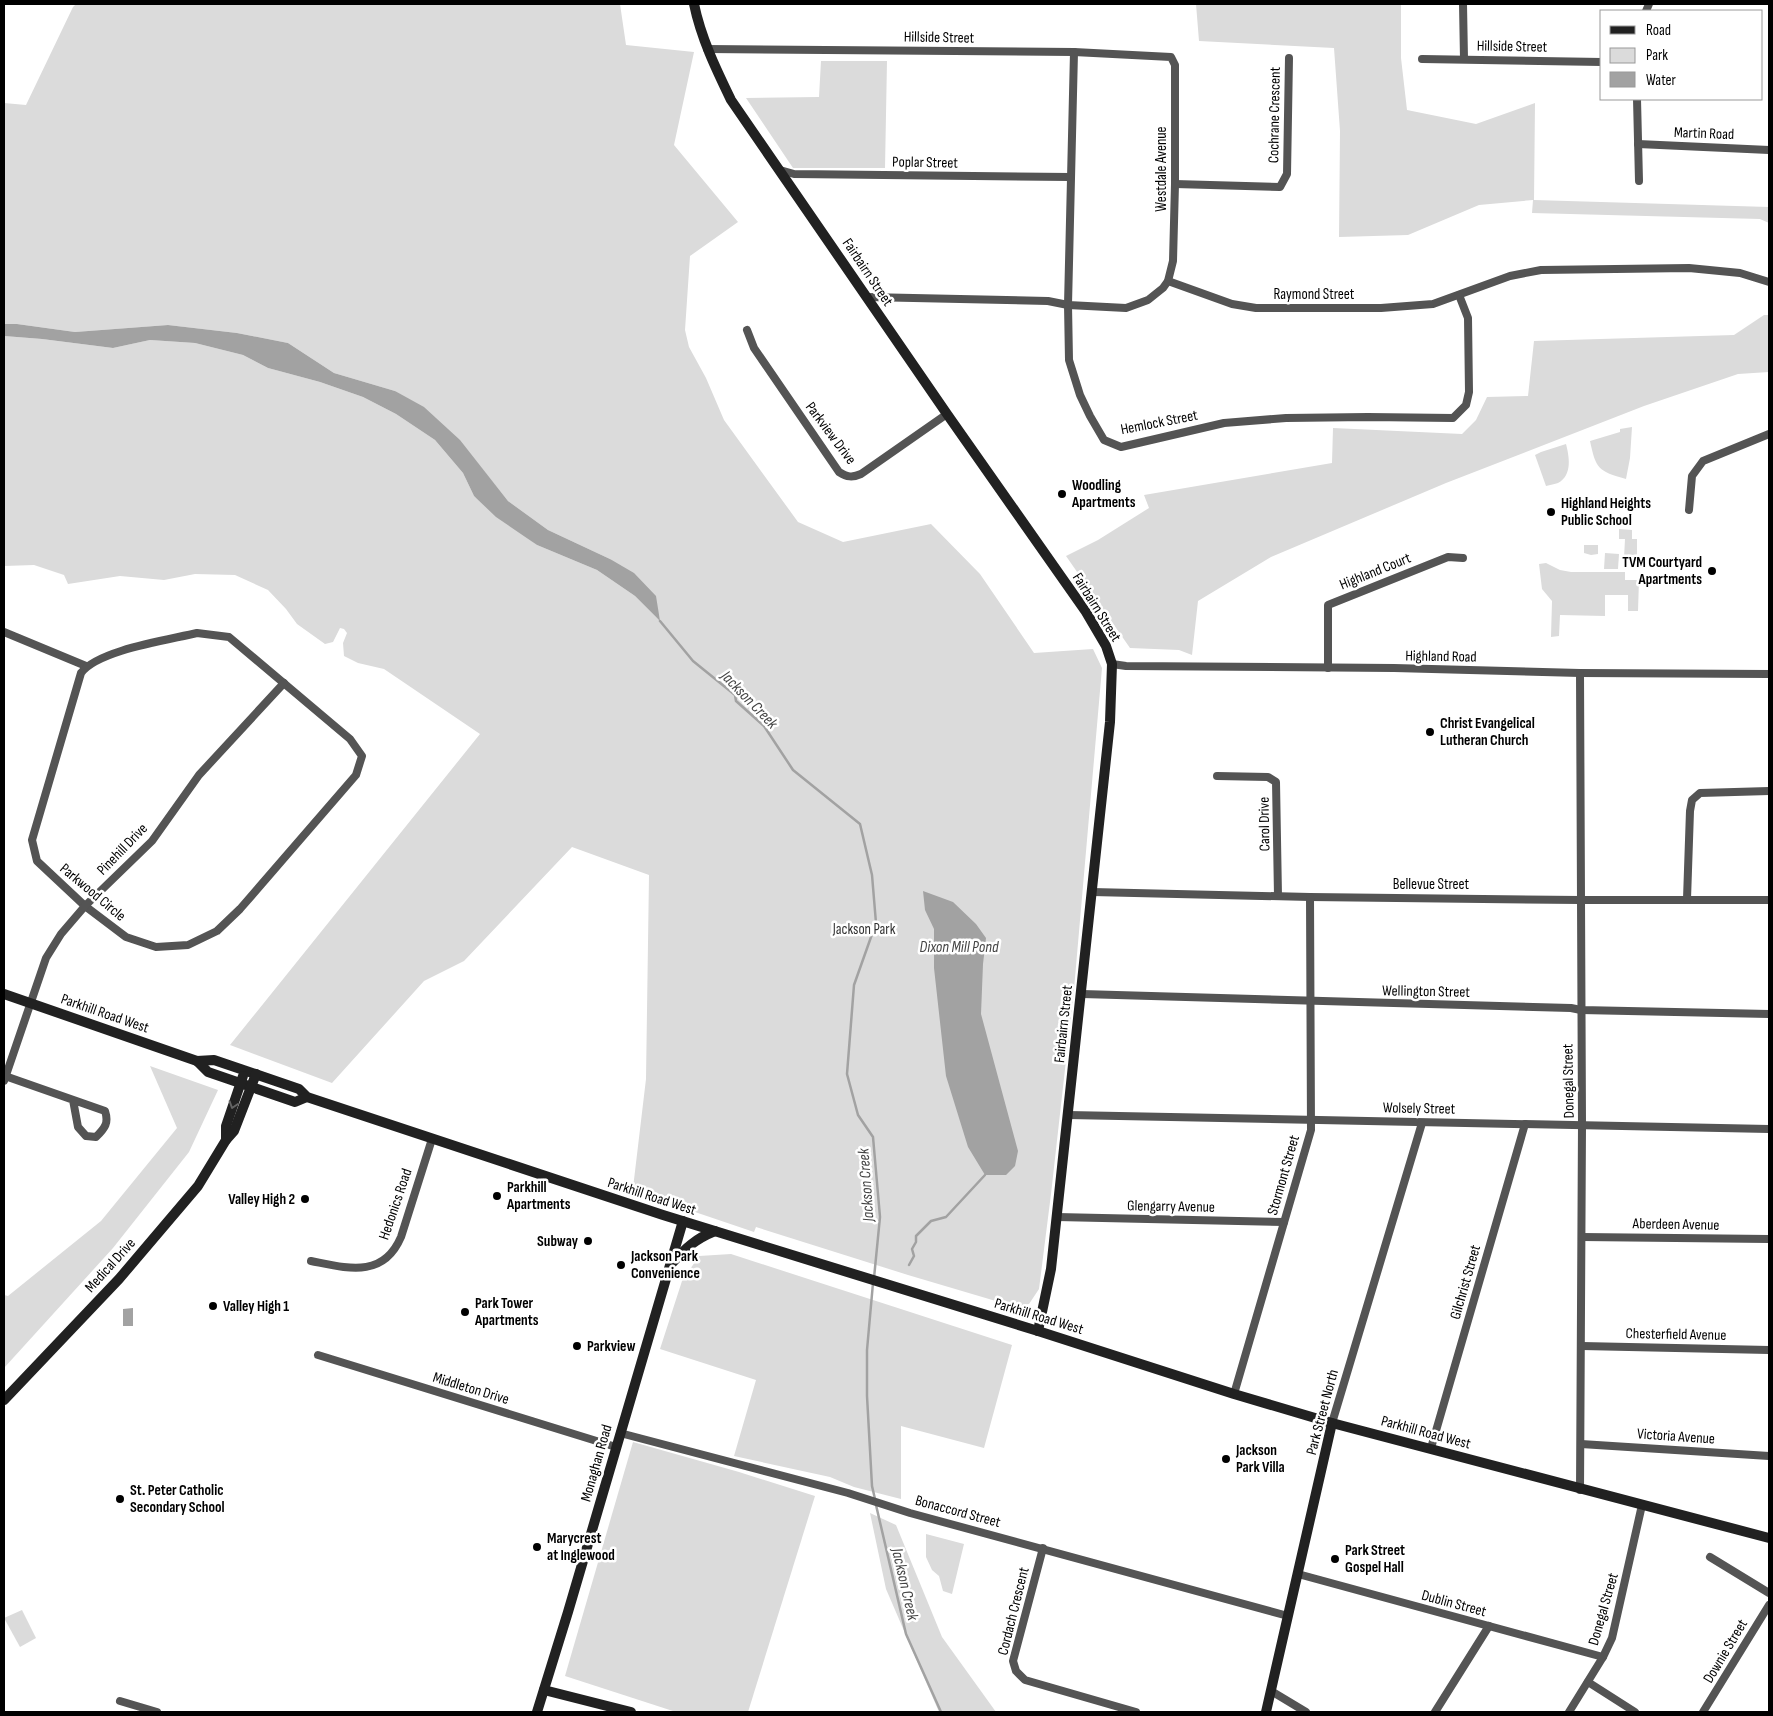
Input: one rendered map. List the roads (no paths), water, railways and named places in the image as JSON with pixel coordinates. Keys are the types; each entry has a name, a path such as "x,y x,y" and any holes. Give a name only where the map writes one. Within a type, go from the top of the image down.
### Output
{"main road":[{"name":"Fairbairn Street","path":"694,4 707,49 732,100 947,414 1086,612 1106,646 1112,664 1110,722 1082,994 1051,1270 1038,1331"},
{"name":"Parkhill Road West","path":"4,994 197,1060 214,1060 245,1070 299,1089 307,1097 683,1221 1234,1394 1332,1423 1431,1448 1580,1490 1769,1538"},
{"name":"Parkhill Road West","path":"197,1060 208,1072 295,1102 307,1097"},
{"name":"Medical Drive","path":"226,1140 226,1126 245,1070"},
{"name":"Medical Drive","path":"4,1400 119,1279 198,1186 226,1140 234,1131 256,1074"},
{"name":"Monaghan Road","path":"537,1712 683,1221"},
{"path":"669,1266 692,1242 701,1236 715,1231"},
{"name":"Park Street North","path":"1266,1712 1332,1423"},
{"path":"544,1690 631,1712"}],"street":[{"path":"1463,4 1464,59"},
{"name":"Hillside Street","path":"707,49 1074,52 1171,57"},
{"name":"Hemlock Street","path":"1074,52 1070,177 1069,360 1080,395 1104,440 1121,447 1224,423 1286,418 1453,418 1466,405 1470,392 1468,318 1459,295"},
{"name":"Westdale Avenue","path":"1168,281 1173,261 1175,184 1175,65 1171,57"},
{"name":"Cochrane Crescent","path":"1175,184 1280,187 1287,174 1289,58"},
{"name":"Hillside Street","path":"1422,59 1600,62"},
{"path":"1637,100 1638,181"},
{"name":"Martin Road","path":"1638,144 1769,150"},
{"name":"Poplar Street","path":"780,170 794,174 1070,177"},
{"name":"Raymond Street","path":"1168,281 1232,304 1256,308 1381,308 1434,304 1510,276 1540,270 1690,268 1740,273 1769,282"},
{"path":"867,296 1048,301 1068,305 1126,308 1148,300 1163,288 1168,281"},
{"name":"Parkview Drive","path":"747,330 754,348 839,472 846,477 854,477 861,474 947,414"},
{"path":"1689,510 1692,476 1703,461 1769,434"},
{"name":"Highland Court","path":"1328,668 1328,605 1448,557 1463,558"},
{"path":"4,632 86,666"},
{"name":"Parkwood Circle","path":"197,633 229,637 284,683 350,739 362,756 356,776 240,909 217,932 188,945 156,947 126,937 85,906 37,861 32,840 81,673 86,666 119,652 197,633"},
{"name":"Highland Road","path":"1112,664 1126,666 1580,673 1769,674"},
{"name":"Donegal Street","path":"1580,673 1582,1125 1580,1490"},
{"name":"Pinehill Drive","path":"5,1079 46,958 61,934 85,906 152,841 198,776 284,683"},
{"name":"Carol Drive","path":"1217,776 1268,777 1276,782 1278,896"},
{"path":"1687,899 1692,800 1700,793 1769,791"},
{"name":"Bellevue Street","path":"1092,892 1310,897 1769,900"},
{"name":"Stormont Street","path":"1234,1394 1311,1130 1310,897"},
{"name":"Wellington Street","path":"1082,994 1769,1014"},
{"path":"5,1079 73,1100 105,1111 108,1119 103,1130 96,1137 86,1136 78,1127 73,1100"},
{"name":"Wolsely Street","path":"1068,1115 1769,1129"},
{"name":"Park Street North","path":"1332,1423 1422,1122"},
{"name":"Gilchrist Street","path":"1431,1448 1525,1124"},
{"name":"Hedonics Road","path":"311,1261 362,1269 379,1263 392,1252 401,1237 432,1139"},
{"name":"Glengarry Avenue","path":"1057,1217 1284,1222"},
{"name":"Aberdeen Avenue","path":"1582,1236 1769,1239"},
{"name":"Chesterfield Avenue","path":"1582,1346 1769,1350"},
{"name":"Middleton Drive","path":"318,1355 616,1447"},
{"name":"Bonaccord Street","path":"620,1433 848,1493 888,1506 1288,1616"},
{"name":"Victoria Avenue","path":"1580,1444 1769,1456"},
{"name":"Donegal Street","path":"1569,1712 1603,1657 1612,1638 1642,1505"},
{"name":"Cordach Crescent","path":"1043,1548 1013,1661 1016,1671 1025,1680 1136,1712"},
{"path":"1710,1557 1769,1593"},
{"name":"Dublin Street","path":"1298,1574 1603,1657"},
{"name":"Downie Street","path":"1703,1712 1769,1605"},
{"path":"1435,1712 1489,1626"},
{"path":"1588,1682 1635,1712"},
{"path":"1271,1691 1306,1712"},
{"path":"120,1701 157,1712"}],"water":[{"path":"4,324 75,332 168,325 237,333 288,343 334,373 395,391 424,407 460,440 508,501 548,530 610,559 634,573 656,596 660,621 635,596 597,570 537,545 496,517 474,496 463,473 435,440 396,414 363,397 320,382 268,368 243,355 195,343 150,340 113,348 4,336"},
{"name":"Dixon Mill Pond","path":"923,891 953,902 976,924 986,938 981,1014 1018,1151 1015,1166 1006,1175 985,1175 968,1147 946,1076 934,968 934,929 925,910"},
{"path":"133,1308 133,1326 123,1326 123,1309"}],"waterway":[{"name":"Jackson Creek","path":"660,621 693,661 735,695 736,701 764,726 793,770 860,824 872,875 876,923 854,985 847,1074 858,1115 873,1137 880,1217 874,1278"},
{"path":"909,1265 914,1256 912,1249 916,1242 916,1236 931,1221 946,1217 985,1175"},
{"name":"Jackson Creek","path":"873,1283 867,1350 867,1396 872,1486 875,1499"},
{"name":"Jackson Creek","path":"876,1505 906,1634 941,1712"}],"place":[{"name":"Woodling Apartments","path":"1062,494"},
{"name":"Highland Heights Public School","path":"1551,512"},
{"name":"TVM Courtyard Apartments","path":"1712,571"},
{"name":"Christ Evangelical Lutheran Church","path":"1430,732"},
{"name":"Parkhill Apartments","path":"497,1196"},
{"name":"Valley High 2","path":"305,1199"},
{"name":"Subway","path":"588,1241"},
{"name":"Jackson Park Convenience","path":"621,1265"},
{"name":"Valley High 1","path":"213,1306"},
{"name":"Park Tower Apartments","path":"465,1312"},
{"name":"Parkview","path":"577,1346"},
{"name":"Jackson Park Villa","path":"1226,1459"},
{"name":"St. Peter Catholic Secondary School","path":"120,1499"},
{"name":"Marycrest at Inglewood","path":"537,1547"},
{"name":"Park Street Gospel Hall","path":"1335,1559"}],"park label":[{"name":"Jackson Park","path":"864,929"}]}
